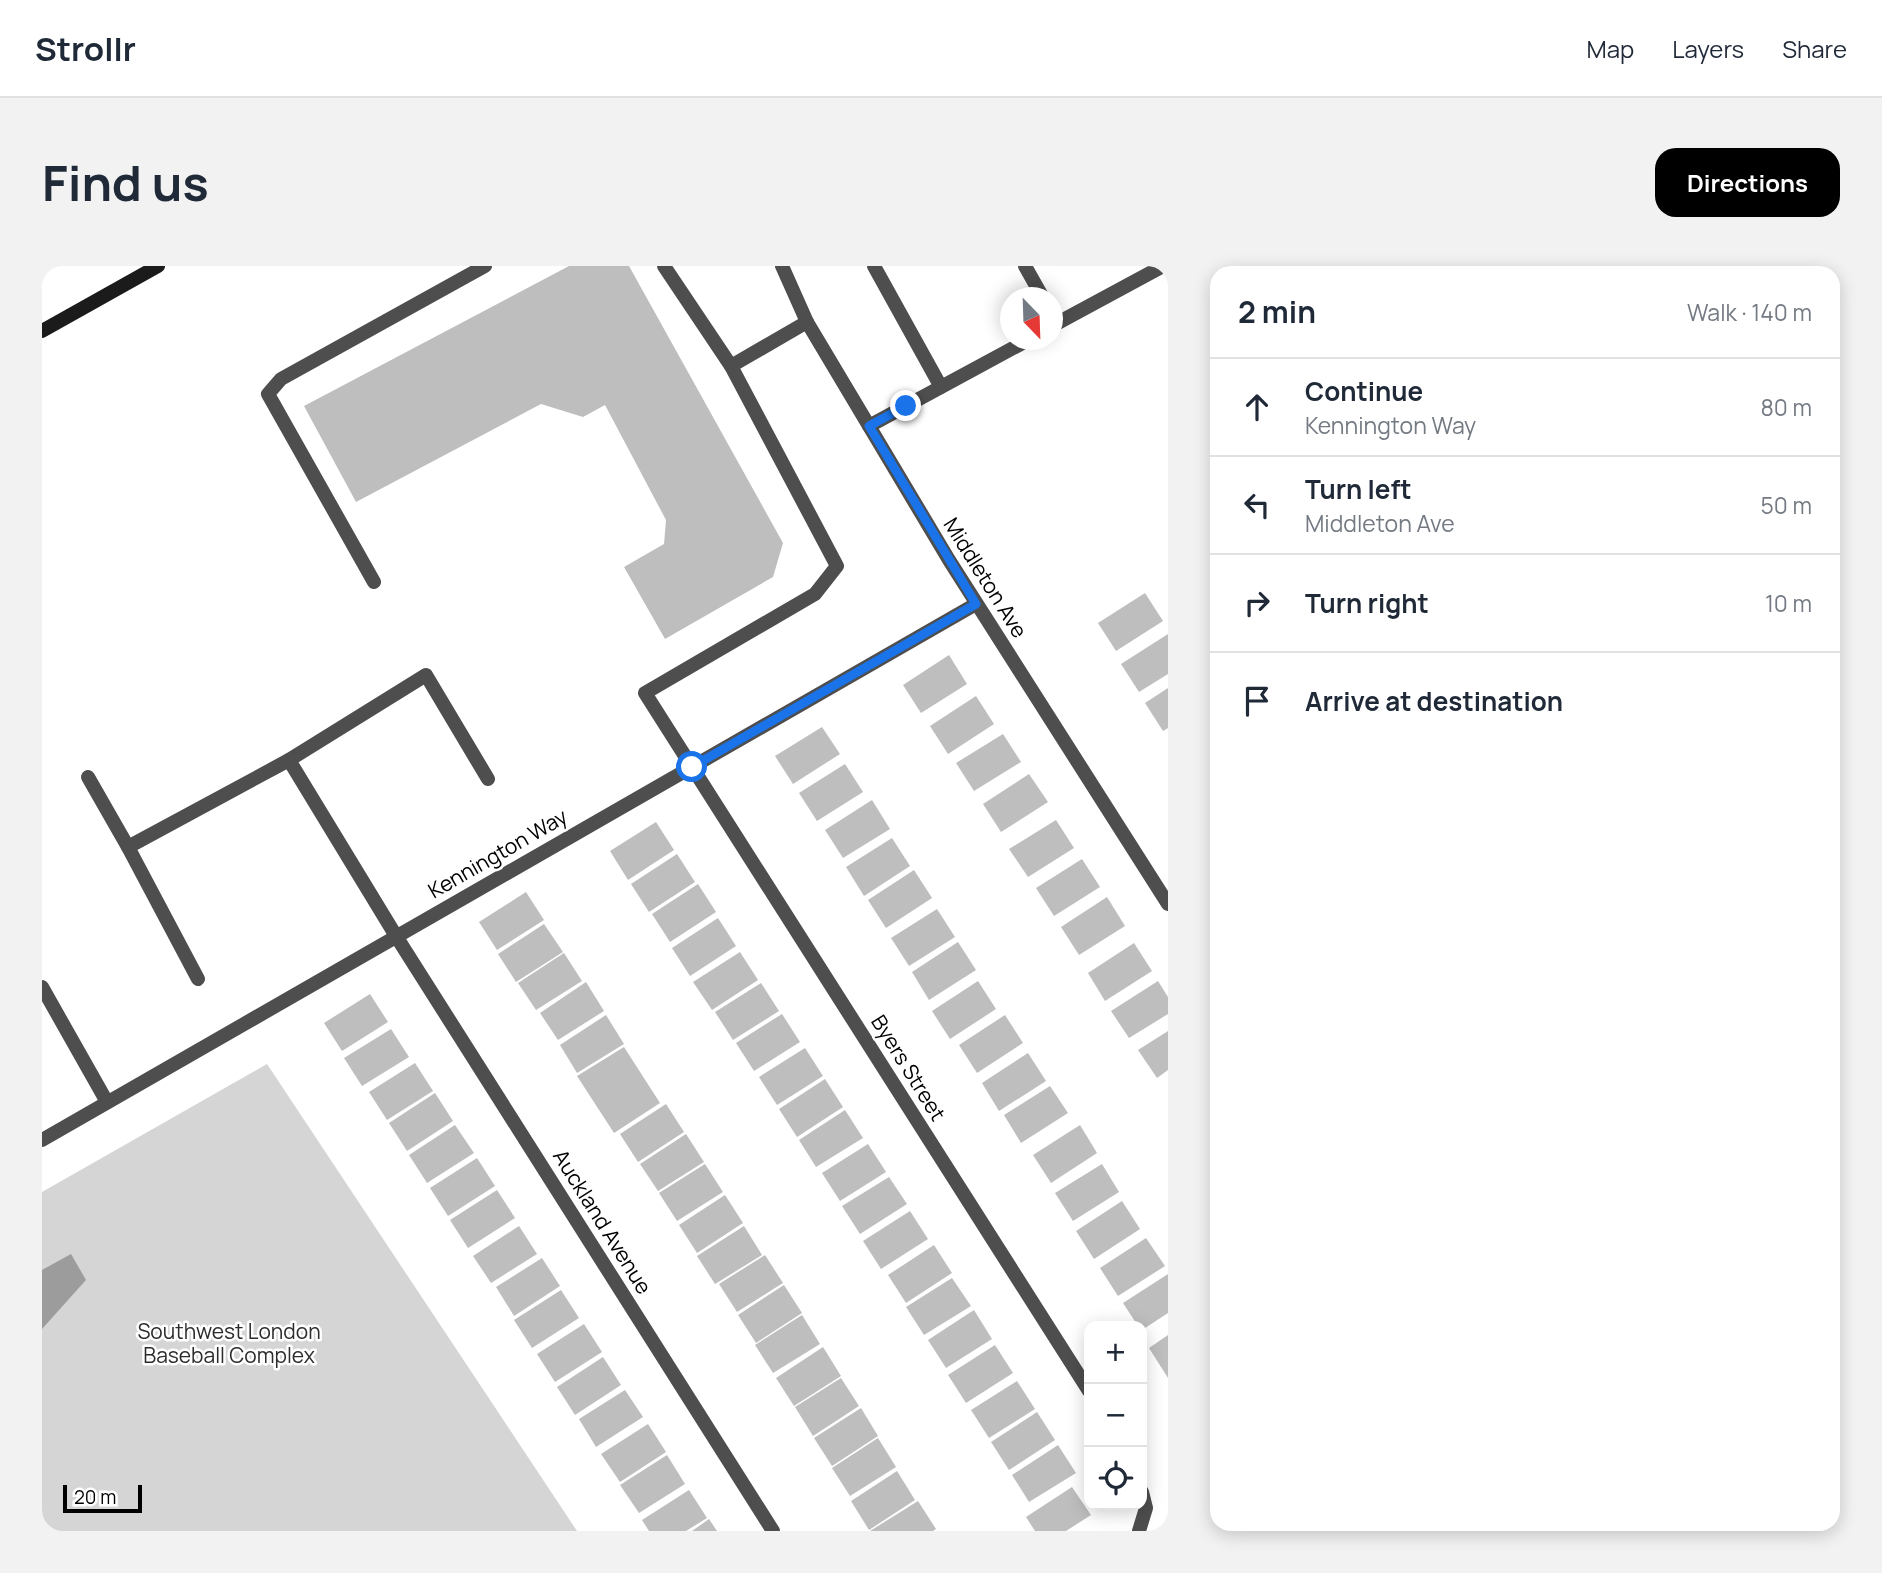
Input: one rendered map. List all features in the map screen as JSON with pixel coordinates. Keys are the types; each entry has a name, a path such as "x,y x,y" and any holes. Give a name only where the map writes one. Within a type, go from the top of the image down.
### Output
{"main road":[{"path":"42,331 158,266"}],"street":[{"path":"374,582 268,394 281,379 485,266"},
{"path":"664,266 731,366 807,322"},
{"name":"Middleton Ave","path":"782,266 807,322 976,604 1168,904"},
{"path":"874,266 941,387"},
{"path":"1025,266 1037,287"},
{"path":"1063,316 1163,266"},
{"path":"869,426 1009,350"},
{"name":"Byers Street","path":"731,366 837,566 815,594 645,693 1085,1384"},
{"name":"Kennington Way","path":"42,1140 976,604"},
{"path":"128,847 289,760 426,675 488,779"},
{"name":"Auckland Avenue","path":"289,760 396,936 773,1531"},
{"path":"88,778 198,979"},
{"path":"42,987 107,1102"},
{"path":"1139,1531 1145,1510"}],"green space":[{"name":"Southwest London Baseball Complex","path":"267,1064 577,1531 42,1531 42,1192"}],"shaded area":[{"path":"71,1254 86,1280 42,1329 42,1270"}],"building":[{"path":"569,266 629,266 783,543 773,577 665,639 624,567 664,544 666,520 605,405 583,417 541,404 356,502 304,406"},
{"path":"1145,593 1163,621 1116,651 1098,623"},
{"path":"1168,634 1168,674 1139,692 1121,664"},
{"path":"949,655 967,684 921,713 903,685"},
{"path":"1168,688 1168,728 1163,731 1145,703"},
{"path":"976,696 994,724 948,754 930,726"},
{"path":"822,727 840,754 793,784 775,756"},
{"path":"1003,734 1021,762 974,791 956,763"},
{"path":"845,764 863,792 817,821 799,793"},
{"path":"1029,774 1048,802 1001,832 983,804"},
{"path":"872,800 890,829 843,858 825,830"},
{"path":"1056,820 1074,848 1028,877 1009,849"},
{"path":"656,822 674,850 628,880 610,851"},
{"path":"892,838 910,866 864,896 846,867"},
{"path":"677,854 695,882 649,912 631,884"},
{"path":"1082,859 1100,887 1054,916 1036,888"},
{"path":"914,870 932,898 886,928 868,900"},
{"path":"698,884 716,912 670,942 652,914"},
{"path":"526,892 544,920 497,950 479,922"},
{"path":"1107,897 1125,926 1079,955 1061,927"},
{"path":"937,909 955,937 909,966 891,938"},
{"path":"718,918 736,946 690,976 672,948"},
{"path":"544,924 563,952 516,982 498,954"},
{"path":"958,942 976,970 929,1000 912,972"},
{"path":"1134,943 1152,971 1105,1001 1088,973"},
{"path":"740,952 758,980 712,1010 693,982"},
{"path":"564,953 582,981 536,1010 518,983"},
{"path":"978,981 996,1009 950,1039 932,1011"},
{"path":"1158,981 1168,997 1168,1014 1129,1038 1111,1011"},
{"path":"586,982 604,1011 558,1040 540,1013"},
{"path":"761,983 779,1011 733,1040 715,1012"},
{"path":"370,994 388,1022 342,1051 324,1023"},
{"path":"782,1014 800,1042 754,1071 736,1043"},
{"path":"606,1015 624,1044 577,1073 560,1045"},
{"path":"1005,1015 1023,1043 977,1073 959,1045"},
{"path":"391,1029 409,1057 362,1086 344,1058"},
{"path":"1168,1031 1168,1070 1157,1078 1138,1050"},
{"path":"624,1047 660,1103 614,1133 577,1076"},
{"path":"805,1048 823,1076 777,1105 759,1077"},
{"path":"1028,1053 1046,1081 999,1111 982,1083"},
{"path":"415,1063 433,1091 387,1120 369,1092"},
{"path":"825,1079 843,1107 797,1137 779,1109"},
{"path":"1050,1086 1068,1113 1021,1143 1004,1115"},
{"path":"435,1093 453,1121 407,1151 389,1123"},
{"path":"666,1104 684,1132 638,1162 620,1134"},
{"path":"845,1110 863,1138 816,1167 799,1140"},
{"path":"455,1125 474,1153 427,1183 409,1155"},
{"path":"1080,1125 1097,1153 1051,1183 1033,1155"},
{"path":"686,1134 704,1162 658,1191 640,1164"},
{"path":"868,1144 886,1172 840,1201 822,1173"},
{"path":"477,1158 495,1186 448,1216 430,1188"},
{"path":"705,1164 723,1192 677,1221 659,1193"},
{"path":"1102,1164 1119,1192 1073,1221 1055,1193"},
{"path":"889,1177 907,1204 860,1234 842,1206"},
{"path":"497,1190 515,1218 468,1248 450,1220"},
{"path":"725,1195 743,1223 697,1253 679,1225"},
{"path":"1122,1201 1140,1229 1094,1259 1076,1231"},
{"path":"910,1211 928,1239 881,1269 863,1241"},
{"path":"519,1226 537,1254 491,1283 473,1256"},
{"path":"744,1226 762,1255 715,1284 697,1256"},
{"path":"1146,1238 1165,1266 1118,1296 1100,1268"},
{"path":"934,1245 952,1273 906,1303 888,1275"},
{"path":"765,1255 783,1283 737,1312 719,1284"},
{"path":"542,1258 560,1286 514,1316 496,1287"},
{"path":"1168,1274 1168,1313 1147,1327 1147,1321 1135,1321 1123,1303"},
{"path":"952,1278 971,1306 924,1335 906,1307"},
{"path":"784,1285 802,1313 756,1343 738,1315"},
{"path":"561,1290 579,1318 532,1348 514,1320"},
{"path":"974,1310 992,1339 946,1368 928,1340"},
{"path":"802,1315 820,1344 773,1373 755,1345"},
{"path":"584,1324 602,1352 555,1382 537,1354"},
{"path":"1168,1335 1168,1378 1149,1348"},
{"path":"995,1345 1013,1373 966,1403 948,1375"},
{"path":"823,1347 841,1376 794,1406 776,1378"},
{"path":"603,1357 621,1385 575,1415 557,1387"},
{"path":"841,1378 859,1406 813,1436 795,1407"},
{"path":"1017,1381 1035,1409 989,1438 971,1410"},
{"path":"625,1390 643,1417 596,1447 579,1419"},
{"path":"861,1408 878,1436 832,1466 814,1438"},
{"path":"1037,1412 1055,1440 1009,1470 991,1442"},
{"path":"648,1424 666,1452 620,1482 601,1454"},
{"path":"878,1438 896,1467 850,1496 832,1468"},
{"path":"1058,1445 1076,1473 1029,1502 1012,1475"},
{"path":"667,1455 685,1484 639,1513 620,1485"},
{"path":"897,1471 915,1500 869,1530 851,1501"},
{"path":"1072,1487 1084,1505 1084,1510 1091,1515 1066,1531 1035,1531 1026,1517"},
{"path":"689,1490 707,1518 686,1531 649,1531 642,1520"},
{"path":"918,1501 936,1529 933,1531 870,1531"},
{"path":"709,1519 717,1531 692,1531"}],"route":[{"path":"692,767 976,604 869,426 906,406"}]}
